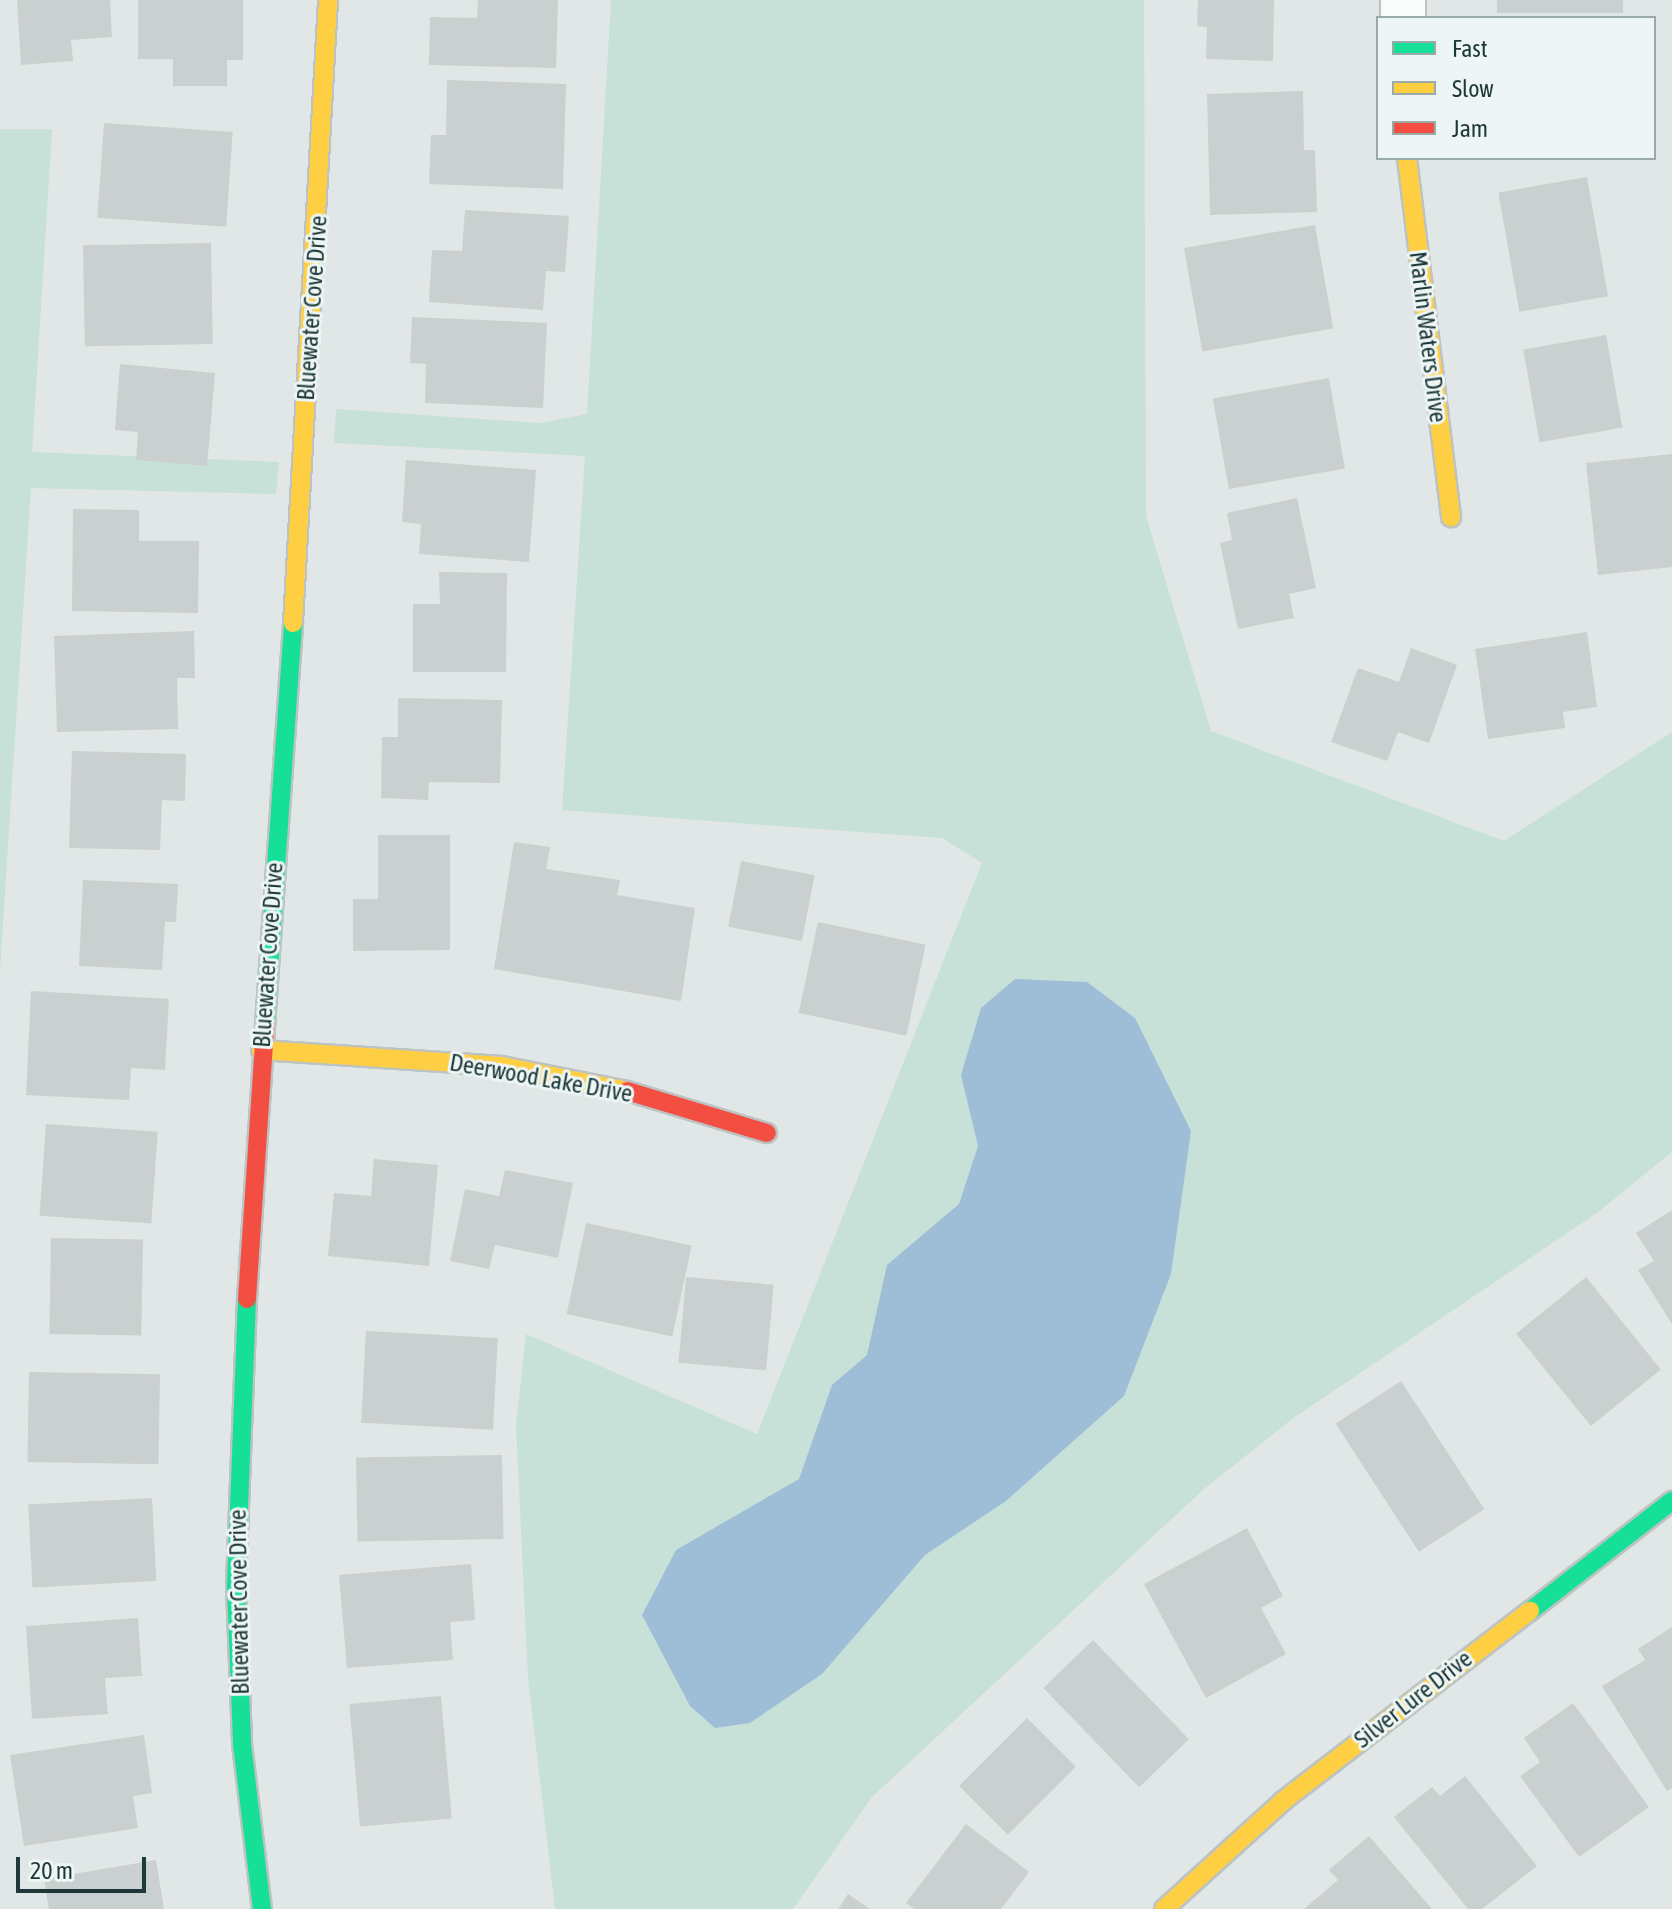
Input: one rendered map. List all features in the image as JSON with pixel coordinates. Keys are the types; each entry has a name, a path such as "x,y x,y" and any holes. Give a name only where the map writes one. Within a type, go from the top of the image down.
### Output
{"street":[{"name":"Bluewater Cove Drive","path":"262,1909 242,1744 236,1585 238,1434 261,1050 317,260 328,0"},
{"name":"Marlin Waters Drive","path":"1407,160 1451,517"},
{"name":"Deerwood Lake Drive","path":"261,1050 502,1066 645,1095 767,1133"},
{"name":"Silver Lure Drive","path":"1164,1909 1283,1801 1672,1501"}],"green space":[{"path":"611,0 1144,0 1146,516 1211,731 1504,841 1672,732 1672,1152 1597,1213 1292,1419 1204,1489 872,1797 793,1909 555,1909 528,1678 516,1425 526,1334 757,1434 982,863 942,838 562,810 585,456 334,443 336,409 540,423 587,414"},
{"path":"0,129 52,129 32,452 279,462 276,494 31,488 0,971"}],"water":[{"path":"1015,979 1087,982 1135,1018 1191,1131 1171,1274 1124,1396 1006,1501 925,1555 822,1674 750,1723 715,1728 690,1706 642,1615 676,1550 799,1479 832,1385 867,1355 887,1265 959,1204 978,1146 961,1075 981,1008"}],"building":[{"path":"17,0 110,0 112,37 71,40 73,61 21,65"},
{"path":"138,0 243,0 243,60 227,60 227,86 173,86 173,59 138,59"},
{"path":"478,0 558,0 556,68 429,65 430,17 477,18"},
{"path":"1198,0 1274,0 1273,61 1206,59 1207,27 1197,26"},
{"path":"1497,0 1623,0 1623,13 1497,13"},
{"path":"447,80 566,84 563,189 429,184 431,135 446,135"},
{"path":"1303,91 1304,150 1315,150 1317,212 1210,215 1207,94"},
{"path":"104,123 233,132 226,227 97,218"},
{"path":"1587,177 1608,296 1519,312 1498,193"},
{"path":"465,210 569,216 565,272 546,271 543,310 429,302 432,250 462,251"},
{"path":"1315,225 1333,328 1202,352 1184,248"},
{"path":"211,243 213,344 85,346 83,245"},
{"path":"412,317 547,323 543,408 425,403 426,364 410,363"},
{"path":"1606,335 1622,428 1540,442 1523,350"},
{"path":"120,364 215,373 207,466 136,460 138,432 115,430"},
{"path":"1329,378 1345,469 1229,489 1213,398"},
{"path":"1672,454 1672,567 1598,575 1586,463"},
{"path":"406,460 536,470 529,562 419,554 421,524 402,522"},
{"path":"1297,498 1316,588 1289,594 1294,618 1238,629 1220,543 1232,540 1227,513"},
{"path":"73,509 139,510 139,541 199,541 198,613 72,611"},
{"path":"439,572 507,573 506,672 413,672 413,604 440,604"},
{"path":"194,631 195,678 177,678 178,729 57,732 54,636"},
{"path":"1587,632 1597,707 1563,712 1565,728 1488,739 1475,649"},
{"path":"1411,648 1457,665 1429,743 1398,732 1387,761 1331,742 1358,668 1399,682"},
{"path":"398,698 502,700 500,783 429,782 428,800 381,798 382,737 398,737"},
{"path":"72,751 186,754 185,801 162,800 160,850 69,848"},
{"path":"378,835 450,835 450,950 353,951 353,899 378,899"},
{"path":"514,842 550,847 546,869 620,880 617,895 695,908 681,1001 494,969"},
{"path":"741,861 815,875 802,941 728,927"},
{"path":"83,880 178,884 176,922 165,922 162,970 79,966"},
{"path":"818,922 926,945 906,1036 799,1013"},
{"path":"31,991 169,999 165,1070 131,1068 129,1100 26,1095"},
{"path":"46,1124 158,1132 151,1224 40,1216"},
{"path":"374,1159 438,1165 429,1266 328,1256 334,1193 371,1196"},
{"path":"505,1170 573,1183 558,1258 495,1245 489,1269 450,1261 465,1189 499,1196"},
{"path":"1672,1210 1672,1324 1638,1270 1654,1261 1636,1233"},
{"path":"586,1223 692,1245 672,1336 567,1314"},
{"path":"51,1238 143,1240 141,1336 49,1334"},
{"path":"686,1277 774,1285 766,1370 679,1363"},
{"path":"1586,1277 1661,1369 1591,1426 1516,1334"},
{"path":"366,1331 498,1338 493,1430 361,1423"},
{"path":"29,1372 160,1374 158,1464 27,1462"},
{"path":"1401,1381 1484,1509 1419,1552 1336,1423"},
{"path":"502,1455 503,1539 357,1542 356,1458"},
{"path":"152,1498 156,1581 33,1587 28,1504"},
{"path":"1247,1528 1283,1596 1261,1608 1286,1654 1206,1698 1144,1584"},
{"path":"471,1564 475,1620 450,1622 453,1660 347,1668 339,1575"},
{"path":"138,1618 142,1676 105,1678 108,1714 32,1719 26,1626"},
{"path":"1672,1627 1672,1788 1667,1791 1602,1686 1645,1660 1638,1649"},
{"path":"1093,1640 1189,1739 1139,1787 1043,1688"},
{"path":"441,1696 452,1819 360,1827 349,1704"},
{"path":"1573,1703 1649,1807 1579,1857 1520,1776 1540,1762 1524,1738"},
{"path":"1027,1718 1076,1767 1008,1835 959,1786"},
{"path":"144,1735 152,1793 133,1796 138,1828 24,1846 10,1755"},
{"path":"1465,1776 1537,1866 1482,1909 1468,1909 1394,1817 1432,1787 1440,1796"},
{"path":"966,1824 1029,1872 1001,1909 914,1909 906,1903"},
{"path":"1369,1836 1432,1909 1304,1909 1338,1880 1329,1870"},
{"path":"156,1860 164,1909 49,1909 44,1879"},
{"path":"848,1894 870,1909 838,1909"}],"traffic: fast":[{"path":"265,1025 293,623"},
{"path":"247,1299 236,1585 242,1744 262,1909"},
{"path":"1530,1611 1672,1501"}],"traffic: slow":[{"path":"293,623 328,0"},
{"path":"1407,160 1451,517"},
{"path":"261,1050 502,1066 627,1091"},
{"path":"1164,1909 1283,1801 1530,1611"}],"traffic: jam":[{"path":"247,1299 265,1025"},
{"path":"627,1091 767,1133"}]}
